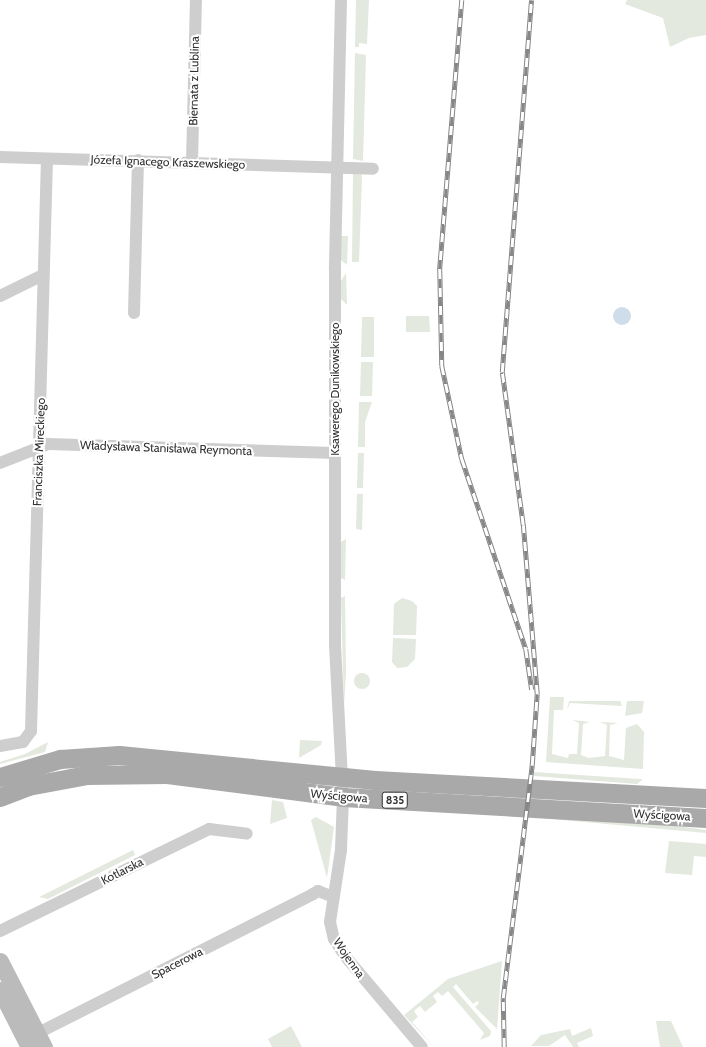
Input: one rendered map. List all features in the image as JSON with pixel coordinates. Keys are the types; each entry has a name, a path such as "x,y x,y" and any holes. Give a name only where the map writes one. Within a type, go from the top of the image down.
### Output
{"main road":[{"name":"Wyścigowa","path":"0,777 53,761 98,755 342,777 706,798"},
{"name":"Wyścigowa","path":"0,796 64,778 116,773 167,774 343,797 706,818"},
{"path":"0,961 4,991 35,1044"}],"street":[{"name":"Biernata z Lublina","path":"192,162 196,0"},
{"name":"Ksawerego Dunikowskiego","path":"341,0 336,168 335,645 342,777"},
{"name":"Józefa Ignacego Kraszewskiego","path":"0,157 138,160 373,169"},
{"name":"Franciszka Mireckiego","path":"0,746 23,742 30,731 47,158"},
{"path":"134,313 138,160"},
{"path":"0,296 43,275"},
{"name":"Władysława Stanisława Reymonta","path":"0,463 39,445 335,453"},
{"name":"Wojenna","path":"342,777 343,797 341,850 331,896 330,922 334,939 362,978 422,1047"},
{"name":"Kotlarska","path":"0,931 209,829 248,834"},
{"name":"Spacerowa","path":"35,1044 313,894 331,896"}],"shaded area":[{"path":"356,0 369,0 367,44 359,43 359,47 355,47"},
{"path":"627,0 706,0 706,35 689,38 670,47 663,18 625,4"},
{"path":"355,53 366,55 363,161 353,159"},
{"path":"353,172 361,173 362,178 359,262 352,262"},
{"path":"341,236 348,236 347,265 341,260"},
{"path":"346,273 347,305 341,299 341,281"},
{"path":"406,316 429,316 430,332 406,332"},
{"path":"362,317 374,317 374,357 361,357"},
{"path":"361,362 373,362 372,396 360,396"},
{"path":"359,402 372,402 365,422 365,447 358,447"},
{"path":"358,453 364,453 363,488 357,488"},
{"path":"357,494 363,494 362,530 356,529"},
{"path":"346,539 345,580 341,578 341,542"},
{"path":"345,596 346,673 344,706 341,598"},
{"path":"402,598 412,601 417,606 416,635 393,635 394,604"},
{"path":"393,638 416,639 415,659 407,667 397,668 392,662"},
{"path":"362,673 368,675 370,681 368,687 362,689 356,687 354,681 356,675"},
{"path":"550,697 564,697 563,710 554,710 552,754 568,758 569,754 577,754 579,723 573,720 590,722 583,724 581,755 589,758 605,756 607,725 600,722 618,723 610,725 609,756 624,760 626,728 637,724 644,732 643,769 546,762"},
{"path":"569,701 620,701 622,706 570,703 567,710"},
{"path":"627,701 644,701 642,713 625,716"},
{"path":"300,740 322,741 321,745 299,758"},
{"path":"48,742 45,752 0,764 0,762 25,754"},
{"path":"534,772 643,779 637,784 534,776"},
{"path":"272,800 283,802 287,818 270,824"},
{"path":"529,813 639,821 706,830 706,833 529,817"},
{"path":"316,817 334,827 327,878 311,820"},
{"path":"669,841 706,844 706,857 694,856 692,875 665,873"},
{"path":"133,850 135,855 48,899 39,897"},
{"path":"502,961 497,1029 475,1007 479,1003 477,1001 473,1004 456,984 453,987 491,1031 490,1036 480,1040 484,1033 448,991 442,996 438,992 433,996 437,1002 425,1012 420,1006 414,1011 418,1017 412,1022 434,1047 404,1015 448,979"},
{"path":"656,1021 671,1021 683,1047 660,1047"},
{"path":"291,1026 302,1047 272,1047 268,1039"},
{"path":"591,1028 593,1036 577,1043 579,1047 573,1047 565,1035 549,1046 531,1046 541,1035 570,1029 572,1036"}],"water":[{"path":"618,307 626,307 631,312 629,323 626,325 618,325 613,320 613,312"}],"railway":[{"path":"462,0 440,270 442,366 462,459 526,649 532,690"},
{"path":"504,1047 503,998 532,765 537,694 523,525 502,372 531,0"}]}
